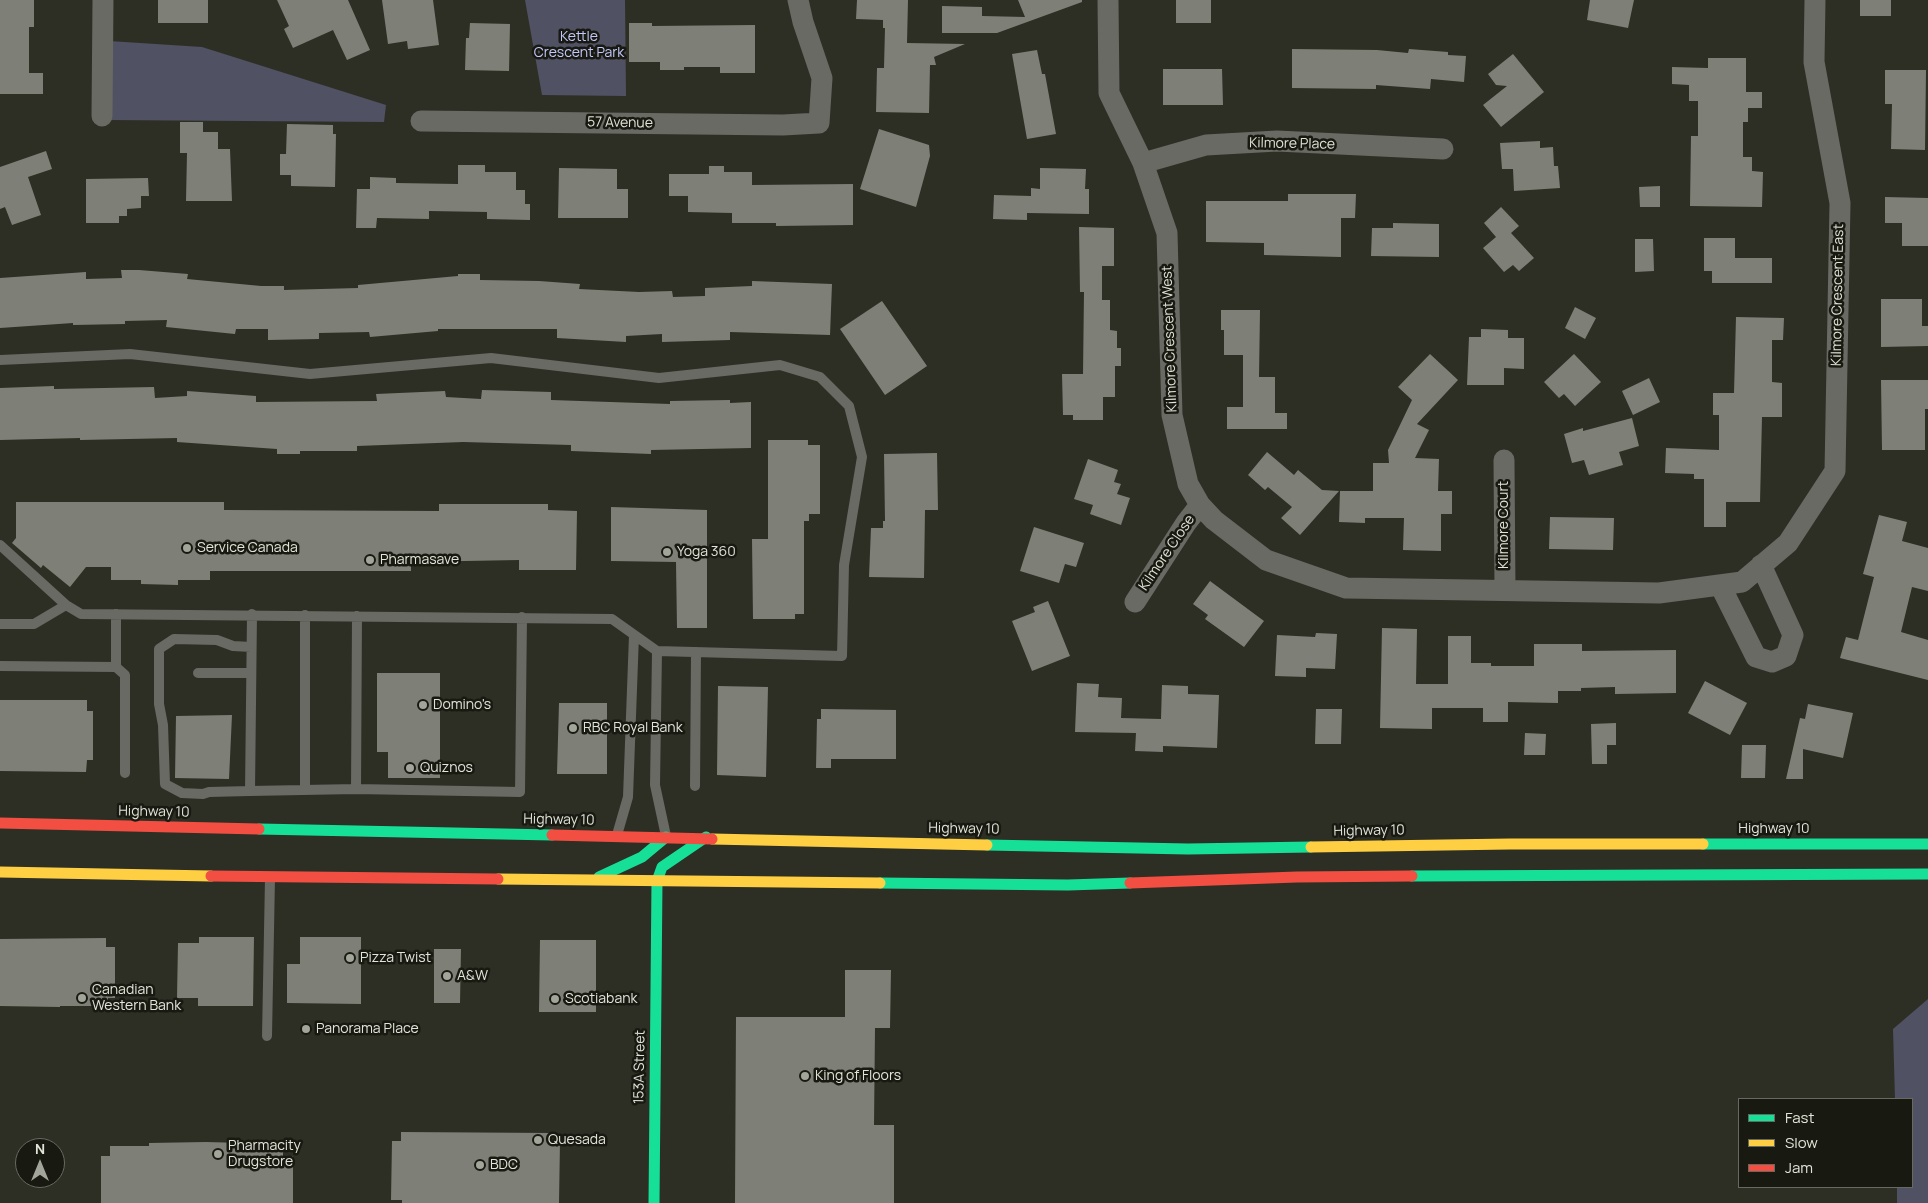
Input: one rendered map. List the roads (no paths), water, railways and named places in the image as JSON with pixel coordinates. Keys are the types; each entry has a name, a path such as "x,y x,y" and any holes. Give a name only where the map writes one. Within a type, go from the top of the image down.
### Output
{"main road":[{"name":"Highway 10","path":"0,823 1188,849 1510,844 1928,844"},
{"path":"593,880 642,857 666,837"},
{"path":"656,881 662,867 706,838"},
{"path":"0,872 270,877 1068,885 1297,877 1928,874"},
{"name":"153A Street","path":"654,1203 656,881"}],"street":[{"path":"102,116 103,0"},
{"name":"57 Avenue","path":"421,121 783,125 819,123 822,78 803,22 798,0"},
{"name":"Kilmore Crescent West","path":"1108,0 1109,94 1143,163 1167,233 1172,415 1188,484 1200,505 1214,520 1266,560 1346,588 1505,590"},
{"name":"Kilmore Crescent East","path":"1505,590 1659,593 1742,582 1788,543 1834,471 1840,203 1814,62 1816,0"},
{"name":"Kilmore Place","path":"1143,163 1206,145 1277,141 1443,149"},
{"name":"Kilmore Court","path":"1504,460 1505,590"},
{"name":"Kilmore Close","path":"1135,602 1186,523 1200,505"},
{"path":"1720,585 1756,657 1772,662 1786,656 1793,635 1761,565"}],"lane":[{"path":"0,360 130,354 310,374 491,358 659,378 780,365 820,377 849,406 862,457 844,565 842,656 656,651 612,619 305,614 81,614 66,605 0,545"},
{"path":"0,624 34,624 66,605"},
{"path":"116,614 116,667"},
{"path":"250,791 252,614"},
{"path":"305,614 305,789"},
{"path":"356,789 358,616"},
{"path":"252,647 233,646 217,640 174,639 159,649 159,704 163,724 165,784 182,793 203,794 209,792 305,789 520,792 522,617"},
{"path":"617,836 628,797 634,635"},
{"path":"656,651 655,785 666,837"},
{"path":"695,786 696,652"},
{"path":"0,666 116,667 125,675 126,773"},
{"path":"198,673 251,673"},
{"path":"267,1036 270,877"}],"place":[{"name":"Service Canada","path":"187,548"},
{"name":"Yoga 360","path":"667,552"},
{"name":"Pharmasave","path":"370,560"},
{"name":"Domino's","path":"423,705"},
{"name":"RBC Royal Bank","path":"573,728"},
{"name":"Quiznos","path":"410,768"},
{"name":"Pizza Twist","path":"350,958"},
{"name":"A&W","path":"447,976"},
{"name":"Canadian Western Bank","path":"82,998"},
{"name":"Scotiabank","path":"555,999"},
{"name":"Panorama Place","path":"306,1029"},
{"name":"King of Floors","path":"805,1076"},
{"name":"Quesada","path":"538,1140"},
{"name":"Pharmacity Drugstore","path":"218,1154"},
{"name":"BDC","path":"480,1165"}],"park label":[{"name":"Kettle Crescent Park","path":"579,46"}]}
